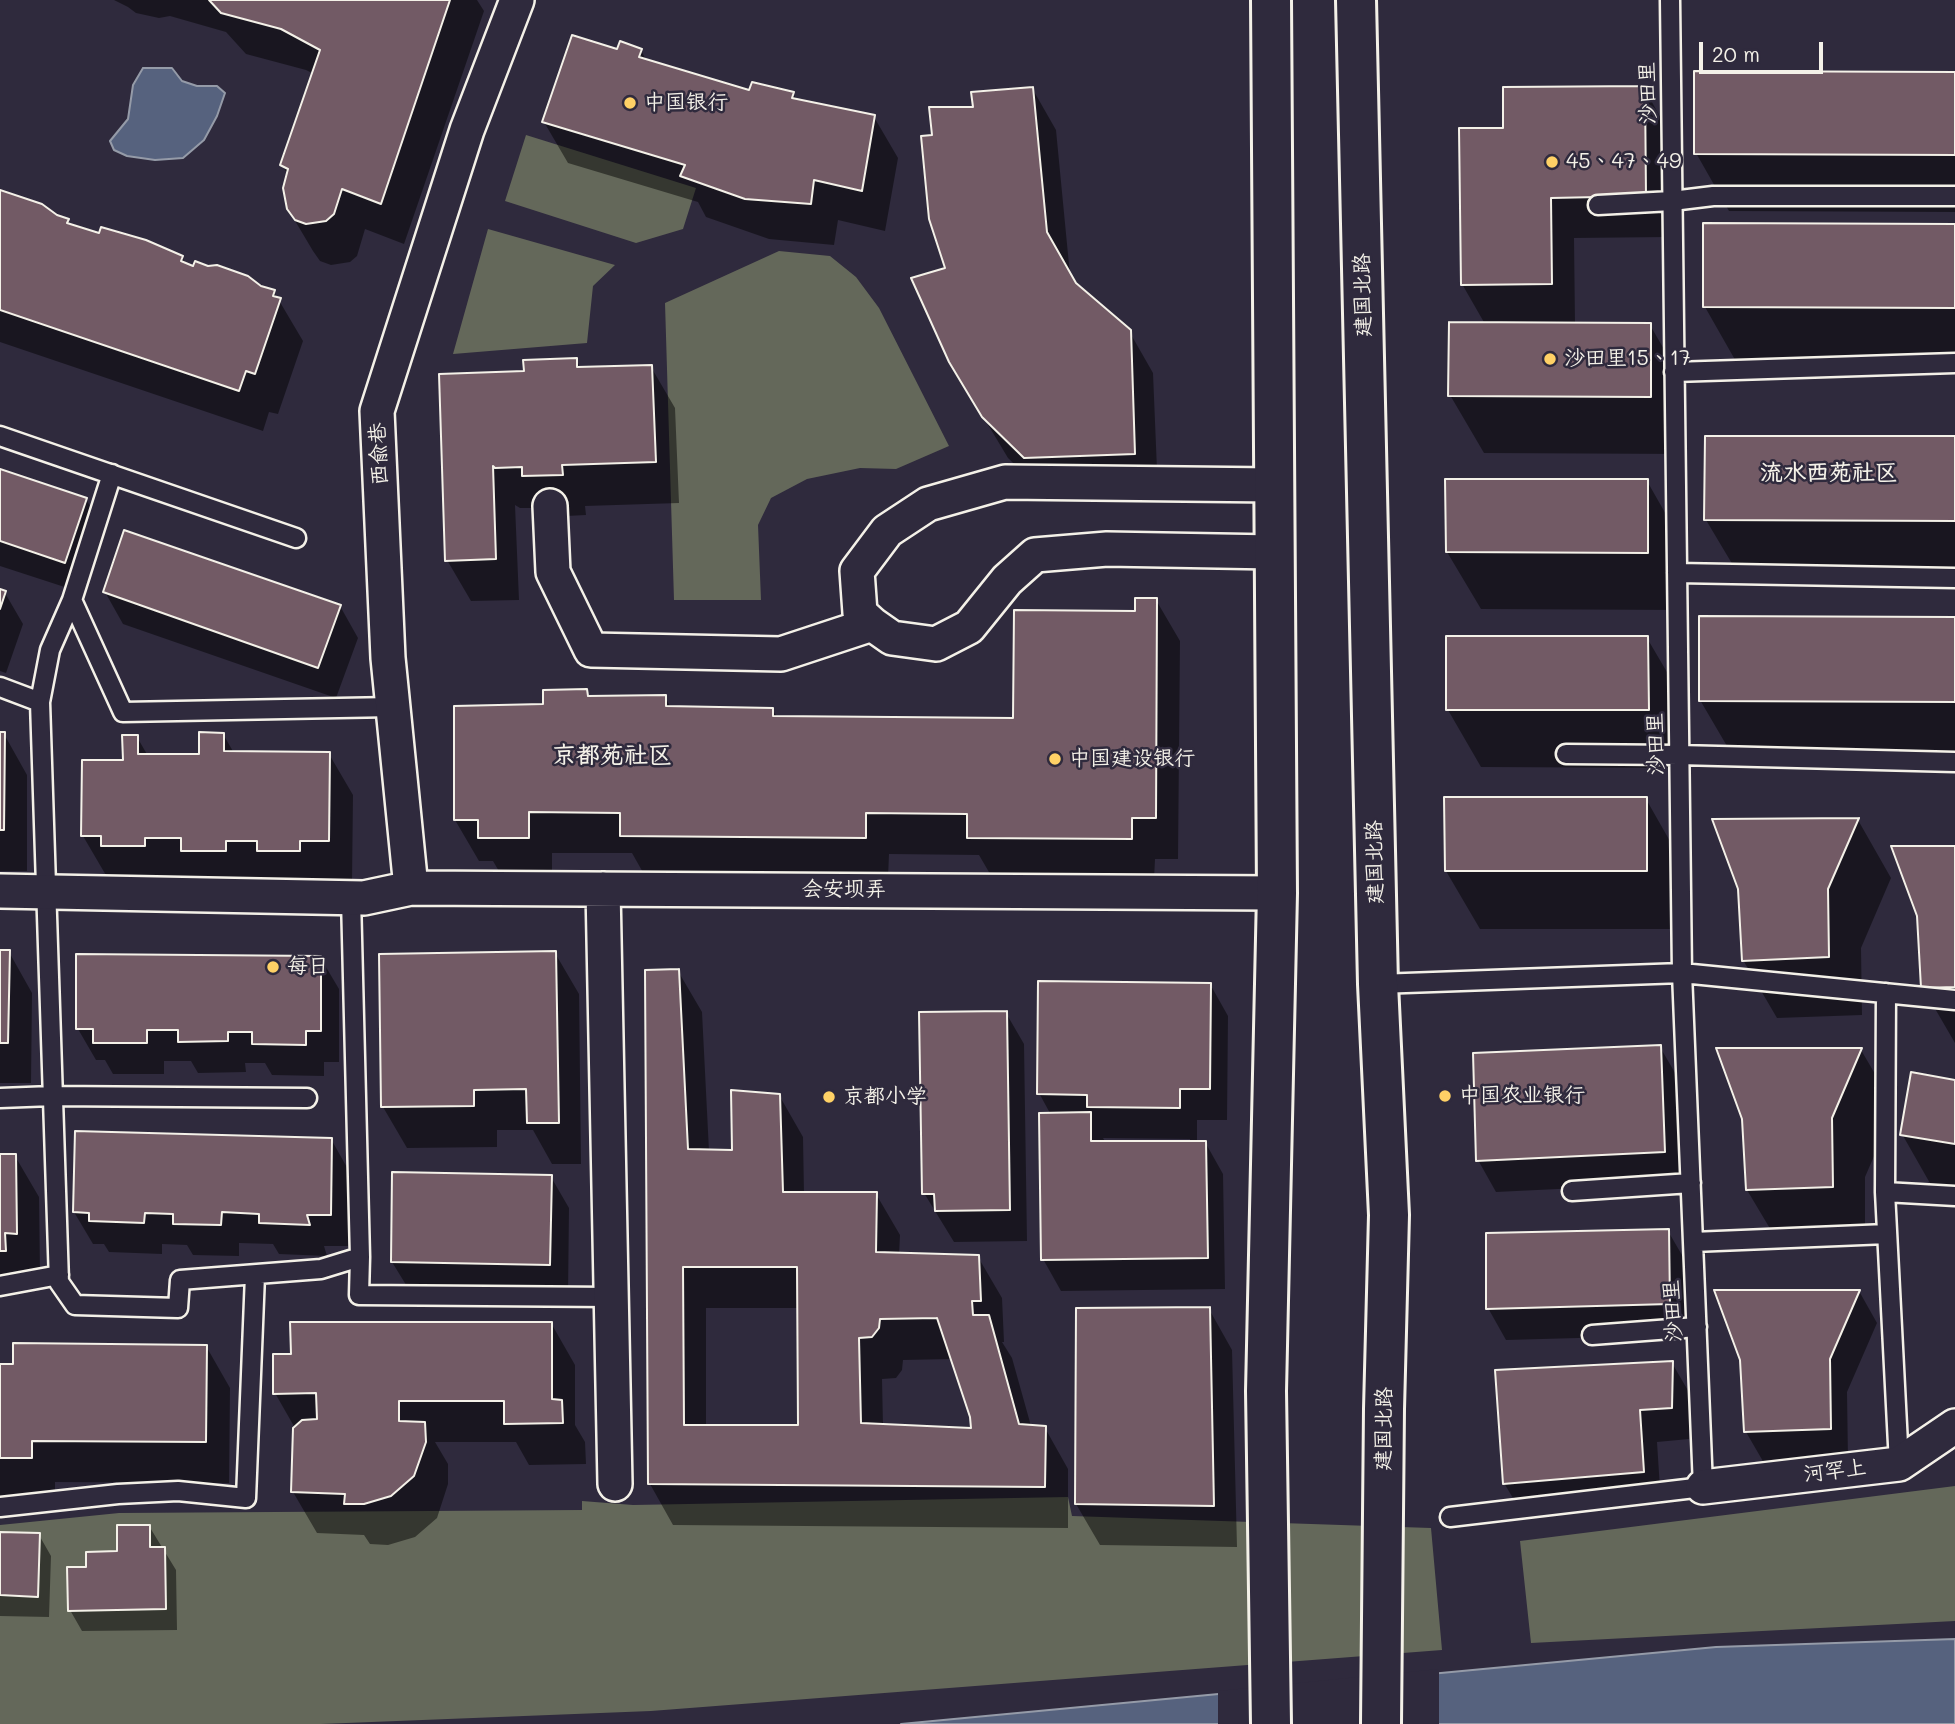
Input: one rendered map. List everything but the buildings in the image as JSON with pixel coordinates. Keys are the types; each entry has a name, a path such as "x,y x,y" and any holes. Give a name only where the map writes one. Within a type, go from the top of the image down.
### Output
{"main road":[{"path":"1271,0 1277,893 1266,1391 1271,1724"},
{"name":"建国北路","path":"1356,0 1378,984 1389,1214 1381,1724"}],"street":[{"name":"西俞巷","path":"411,888 388,658 377,411 467,130 517,0"},
{"path":"1274,485 1005,482 928,504 887,531 857,571 860,613 892,638 936,644 969,627 1007,580 1035,555 1107,549 1275,552"},
{"path":"550,506 552,572 591,650 781,654 872,624"},
{"name":"会安坝弄","path":"0,891 351,898 364,898 411,888 1277,893"},
{"path":"603,889 615,1484"},
{"name":"河罕上","path":"1703,1487 1899,1464 1955,1426"}],"lane":[{"name":"沙田里","path":"1670,0 1682,973 1703,1487"},
{"path":"1598,205 1713,196 1955,196"},
{"path":"1674,372 1955,363"},
{"path":"0,436 296,538"},
{"path":"112,474 72,600 50,650 40,702 59,1282 75,1305 177,1308 180,1280 321,1269 360,1257"},
{"path":"1677,573 1955,578"},
{"path":"72,600 123,712 393,707"},
{"path":"0,687 40,702"},
{"path":"1566,754 1955,762"},
{"path":"351,898 359,1295 611,1297"},
{"path":"1378,984 1682,973 1955,1000"},
{"path":"1886,993 1885,1192 1899,1464"},
{"path":"0,1098 307,1098"},
{"path":"1572,1191 1691,1182"},
{"path":"1885,1192 1955,1196"},
{"path":"1693,1242 1887,1234"},
{"path":"0,1286 59,1275"},
{"path":"0,1507 118,1494 178,1491 246,1498 255,1275"},
{"path":"1592,1335 1697,1327"},
{"path":"1450,1517 1703,1487"}],"green space":[{"path":"526,135 696,188 683,229 636,243 505,201"},
{"path":"488,229 615,265 593,286 587,343 453,354"},
{"path":"779,251 830,256 856,277 879,308 949,446 896,469 860,468 807,479 771,498 758,525 761,600 674,600 665,303"},
{"path":"1955,1486 1955,1621 1531,1643 1520,1541"},
{"path":"1068,1497 1072,1516 1431,1528 1442,1650 651,1711 321,1724 0,1724 0,1525 119,1513 582,1510 582,1501 633,1505"}],"water":[{"path":"143,68 172,68 182,81 197,86 217,86 225,93 204,140 183,158 155,160 127,156 114,150 110,141 128,119 133,85"},
{"path":"1955,1639 1955,1724 901,1724 1716,1647"}],"pier":[{"path":"1439,1669 1439,1724 1218,1724 1218,1691"}],"place":[{"name":"中国银行","path":"630,103"},
{"name":"45、47、49","path":"1552,162"},
{"name":"沙田里15、17","path":"1550,359"},
{"name":"中国建设银行","path":"1055,759"},
{"name":"每日","path":"273,967"},
{"name":"中国农业银行","path":"1445,1096"},
{"name":"京都小学","path":"829,1097"}],"district":[{"name":"流水西苑社区","path":"1829,473"},
{"name":"京都苑社区","path":"612,756"}]}
